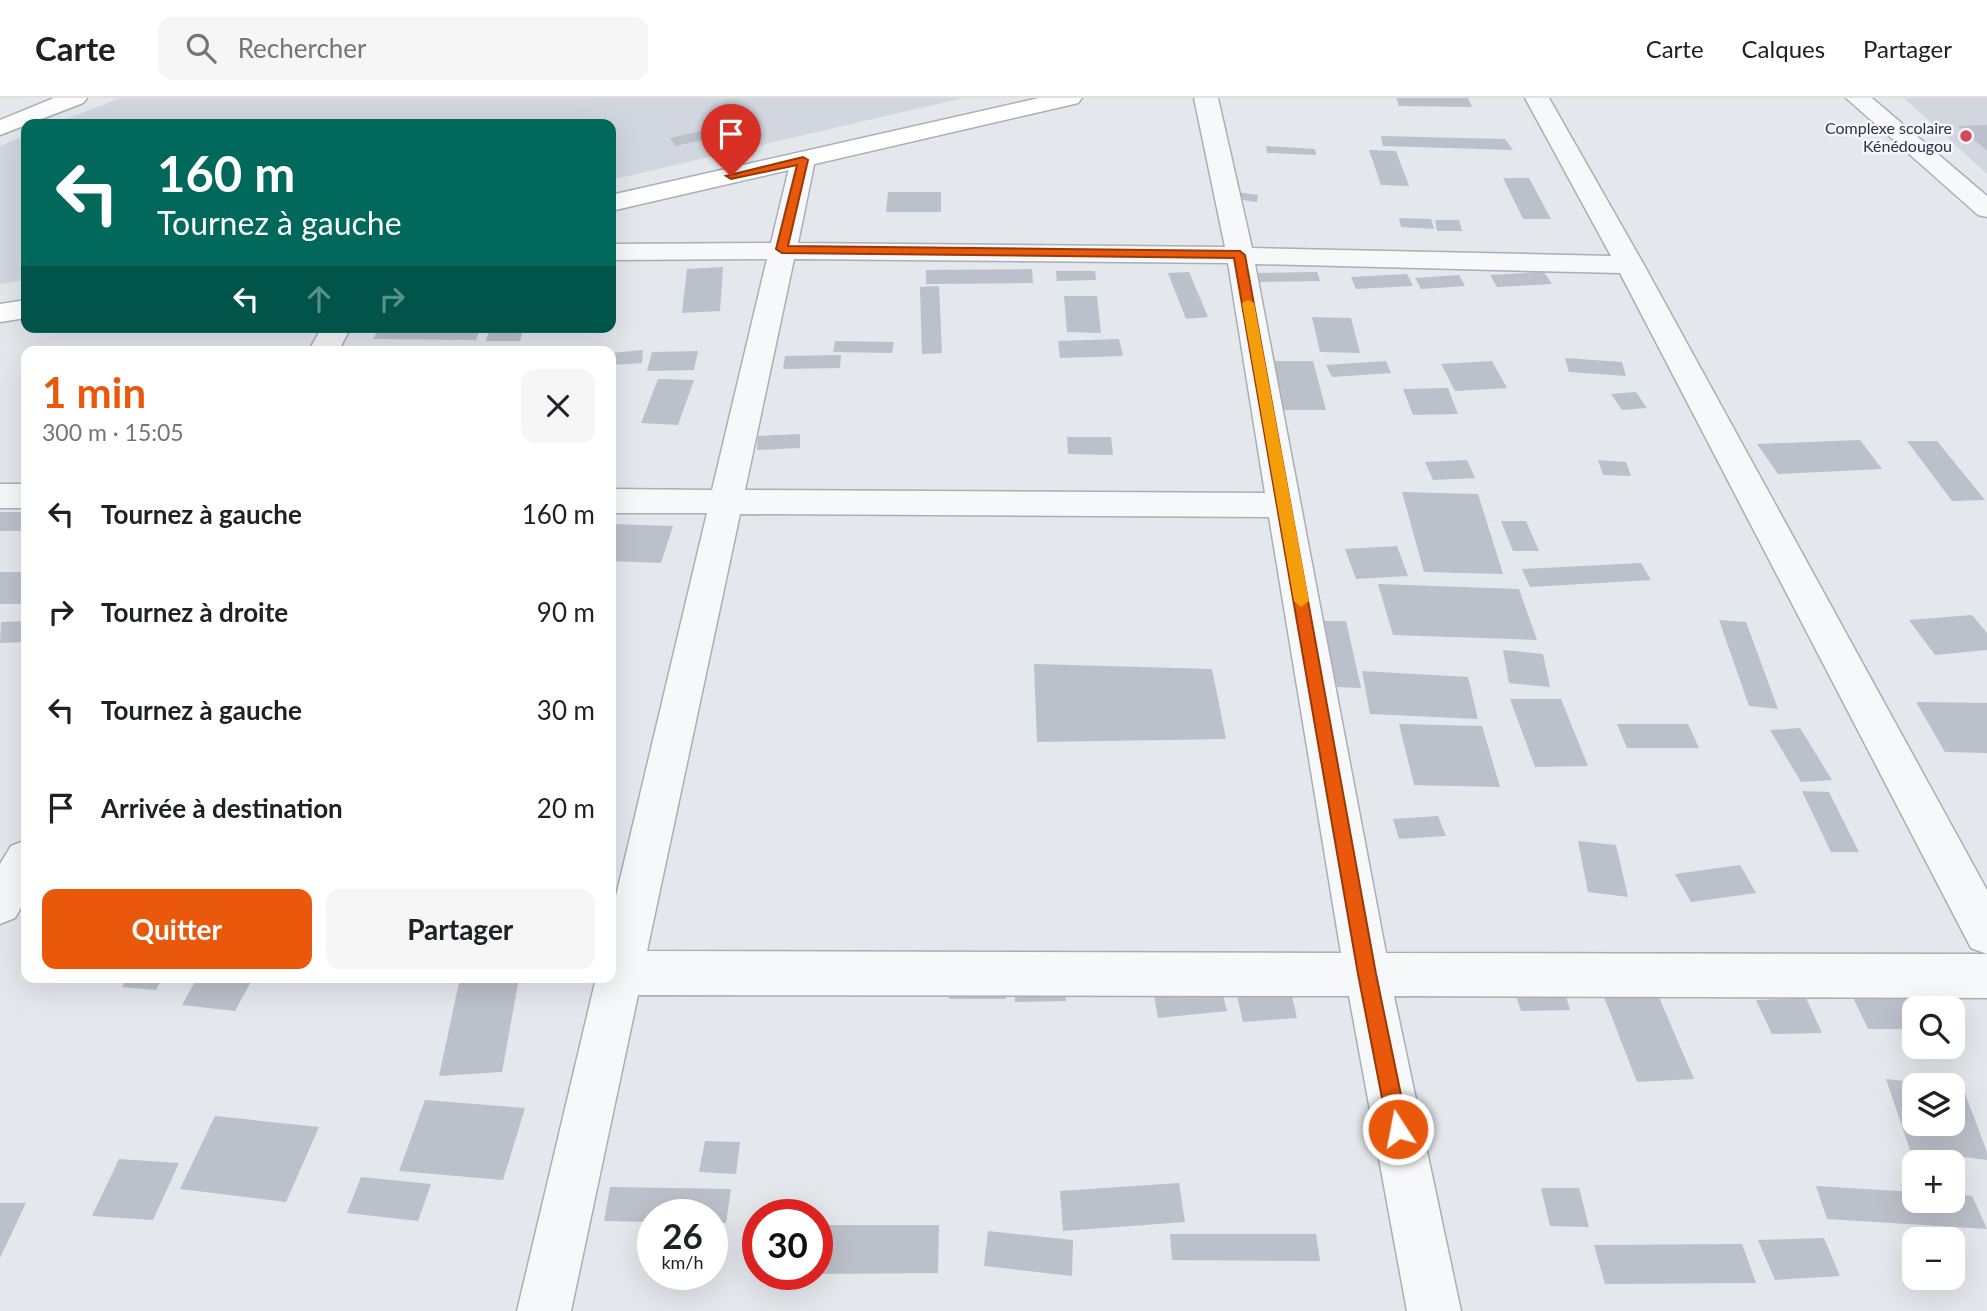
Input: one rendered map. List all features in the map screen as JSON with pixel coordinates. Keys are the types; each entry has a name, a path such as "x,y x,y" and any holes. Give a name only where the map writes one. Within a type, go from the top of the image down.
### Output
{"street":[{"path":"22,119 75,98"},
{"path":"616,202 1070,98"},
{"path":"1206,98 1240,255 1367,974 1434,1311"},
{"path":"1537,98 1630,265 1987,933"},
{"path":"1858,98 1987,209"},
{"path":"0,128 21,120"},
{"path":"544,1311 803,160"},
{"path":"616,252 782,249 1240,255 1630,265"},
{"path":"0,313 21,310"},
{"path":"0,496 21,496"},
{"path":"616,501 1284,505"},
{"path":"0,904 21,868"},
{"path":"621,973 1987,976"}],"shaded area":[{"path":"120,98 963,98 616,179 616,119 67,119"},
{"name":"Complexe scolaire Kénédougou","path":"1904,98 1987,98 1987,174"},
{"path":"21,137 21,281 0,284 0,146"}],"building":[{"path":"1396,98 1468,98 1472,107 1399,106"},
{"path":"1987,125 1987,151 1958,126"},
{"path":"701,131 707,139 675,146 670,138"},
{"path":"1381,136 1505,139 1513,150 1383,146"},
{"path":"1266,146 1315,149 1316,155 1267,153"},
{"path":"1369,150 1396,151 1409,186 1381,185"},
{"path":"1503,178 1529,178 1551,219 1523,219"},
{"path":"888,192 941,192 941,212 886,212"},
{"path":"1237,192 1258,195 1257,202 1235,199"},
{"path":"1399,218 1431,219 1434,229 1401,227"},
{"path":"1435,220 1459,220 1462,231 1437,231"},
{"path":"723,267 720,311 682,313 687,269"},
{"path":"1032,269 1033,283 926,284 926,270"},
{"path":"1056,271 1095,271 1096,280 1057,281"},
{"path":"1189,272 1208,317 1186,319 1168,273"},
{"path":"1317,272 1320,281 1259,282 1256,273"},
{"path":"1544,272 1552,284 1497,287 1490,275"},
{"path":"1407,274 1413,286 1356,289 1351,277"},
{"path":"1459,275 1465,286 1421,289 1415,278"},
{"path":"939,286 942,353 922,354 920,287"},
{"path":"1064,296 1097,296 1101,333 1067,332"},
{"path":"1312,317 1351,318 1360,353 1320,352"},
{"path":"376,333 479,333 476,340 373,339"},
{"path":"488,333 522,333 520,341 486,341"},
{"path":"1119,339 1123,356 1060,358 1058,341"},
{"path":"835,341 894,342 892,353 833,352"},
{"path":"643,350 642,363 616,365 616,353"},
{"path":"698,351 694,370 647,371 652,352"},
{"path":"841,355 840,368 783,369 785,356"},
{"path":"1565,358 1622,362 1626,376 1569,372"},
{"path":"1271,361 1313,361 1326,410 1281,410"},
{"path":"1386,361 1391,373 1332,377 1326,365"},
{"path":"1492,361 1507,388 1455,391 1441,364"},
{"path":"658,379 694,380 678,425 641,423"},
{"path":"1448,388 1458,414 1413,415 1403,389"},
{"path":"1636,392 1647,408 1622,410 1611,394"},
{"path":"800,434 800,448 757,450 758,436"},
{"path":"1067,437 1111,437 1113,455 1068,454"},
{"path":"1860,440 1882,469 1778,474 1757,444"},
{"path":"1907,441 1937,441 1985,500 1952,501"},
{"path":"1467,460 1475,478 1433,480 1425,462"},
{"path":"1598,460 1626,462 1631,476 1603,475"},
{"path":"1402,492 1478,494 1503,574 1424,572"},
{"path":"0,512 21,512 21,531 0,531"},
{"path":"1501,521 1526,521 1539,551 1513,551"},
{"path":"616,524 673,526 661,563 616,561"},
{"path":"1397,546 1408,576 1356,579 1345,549"},
{"path":"1641,563 1651,580 1530,587 1522,569"},
{"path":"0,572 21,572 21,604 0,604"},
{"path":"1378,584 1519,589 1537,640 1393,635"},
{"path":"1972,615 1987,633 1987,650 1935,655 1909,620"},
{"path":"1719,620 1746,622 1778,709 1749,706"},
{"path":"21,621 21,642 0,643 1,622"},
{"path":"1323,621 1346,621 1361,688 1337,687"},
{"path":"1503,650 1543,654 1550,687 1509,683"},
{"path":"1034,664 1212,669 1226,739 1037,742"},
{"path":"1362,671 1468,677 1478,719 1370,714"},
{"path":"1510,699 1561,699 1588,766 1535,767"},
{"path":"1916,702 1987,703 1987,753 1945,752"},
{"path":"1399,724 1482,726 1500,787 1414,785"},
{"path":"1617,724 1688,724 1699,748 1627,748"},
{"path":"1800,728 1832,780 1801,782 1770,730"},
{"path":"1802,791 1829,792 1859,852 1831,852"},
{"path":"1438,816 1446,836 1399,839 1393,819"},
{"path":"1578,841 1616,845 1628,897 1588,892"},
{"path":"1740,865 1756,893 1691,902 1675,874"},
{"path":"1065,976 1066,1001 1015,1002 1014,977"},
{"path":"1005,977 1006,999 949,999 949,978"},
{"path":"124,983 160,983 156,990 122,987"},
{"path":"194,983 250,983 235,1011 182,1005"},
{"path":"459,983 518,983 502,1072 439,1076"},
{"path":"1220,984 1227,1011 1158,1018 1153,990"},
{"path":"1289,984 1297,1018 1243,1022 1235,987"},
{"path":"1514,989 1564,989 1570,1010 1521,1011"},
{"path":"1851,993 1928,993 1930,996 1902,996 1902,1029 1868,1029"},
{"path":"1658,995 1694,1079 1637,1082 1604,997"},
{"path":"1806,998 1822,1033 1772,1034 1756,1000"},
{"path":"1886,1079 1902,1081 1902,1126"},
{"path":"1965,1093 1987,1152 1987,1160 1965,1157 1965,1150 1910,1150 1905,1136 1965,1136"},
{"path":"425,1100 525,1108 503,1180 399,1171"},
{"path":"215,1116 319,1127 286,1202 180,1189"},
{"path":"705,1141 740,1142 736,1174 699,1172"},
{"path":"119,1159 179,1163 153,1220 92,1216"},
{"path":"361,1177 431,1184 418,1221 347,1213"},
{"path":"1179,1183 1185,1222 1063,1231 1060,1191"},
{"path":"1816,1186 1902,1191 1902,1213 1965,1213 1965,1195 1972,1196 1987,1229 1965,1227 1827,1219"},
{"path":"610,1187 731,1189 728,1209 728,1199 637,1199 637,1222 604,1221"},
{"path":"1541,1188 1579,1188 1589,1227 1550,1226"},
{"path":"0,1203 26,1203 0,1258"},
{"path":"833,1225 939,1225 938,1273 833,1274"},
{"path":"988,1231 1073,1240 1072,1276 984,1266"},
{"path":"1170,1234 1316,1234 1320,1261 1172,1260"},
{"path":"1824,1238 1840,1276 1775,1280 1758,1240"},
{"path":"1742,1244 1756,1283 1605,1284 1594,1245"}],"slow traffic":[{"path":"1248,303 1301,601"}],"place":[{"name":"Complexe scolaire Kénédougou","path":"1966,136"}],"route":[{"path":"731,176 803,160 782,249 1240,255 1367,974 1398,1129"}]}
